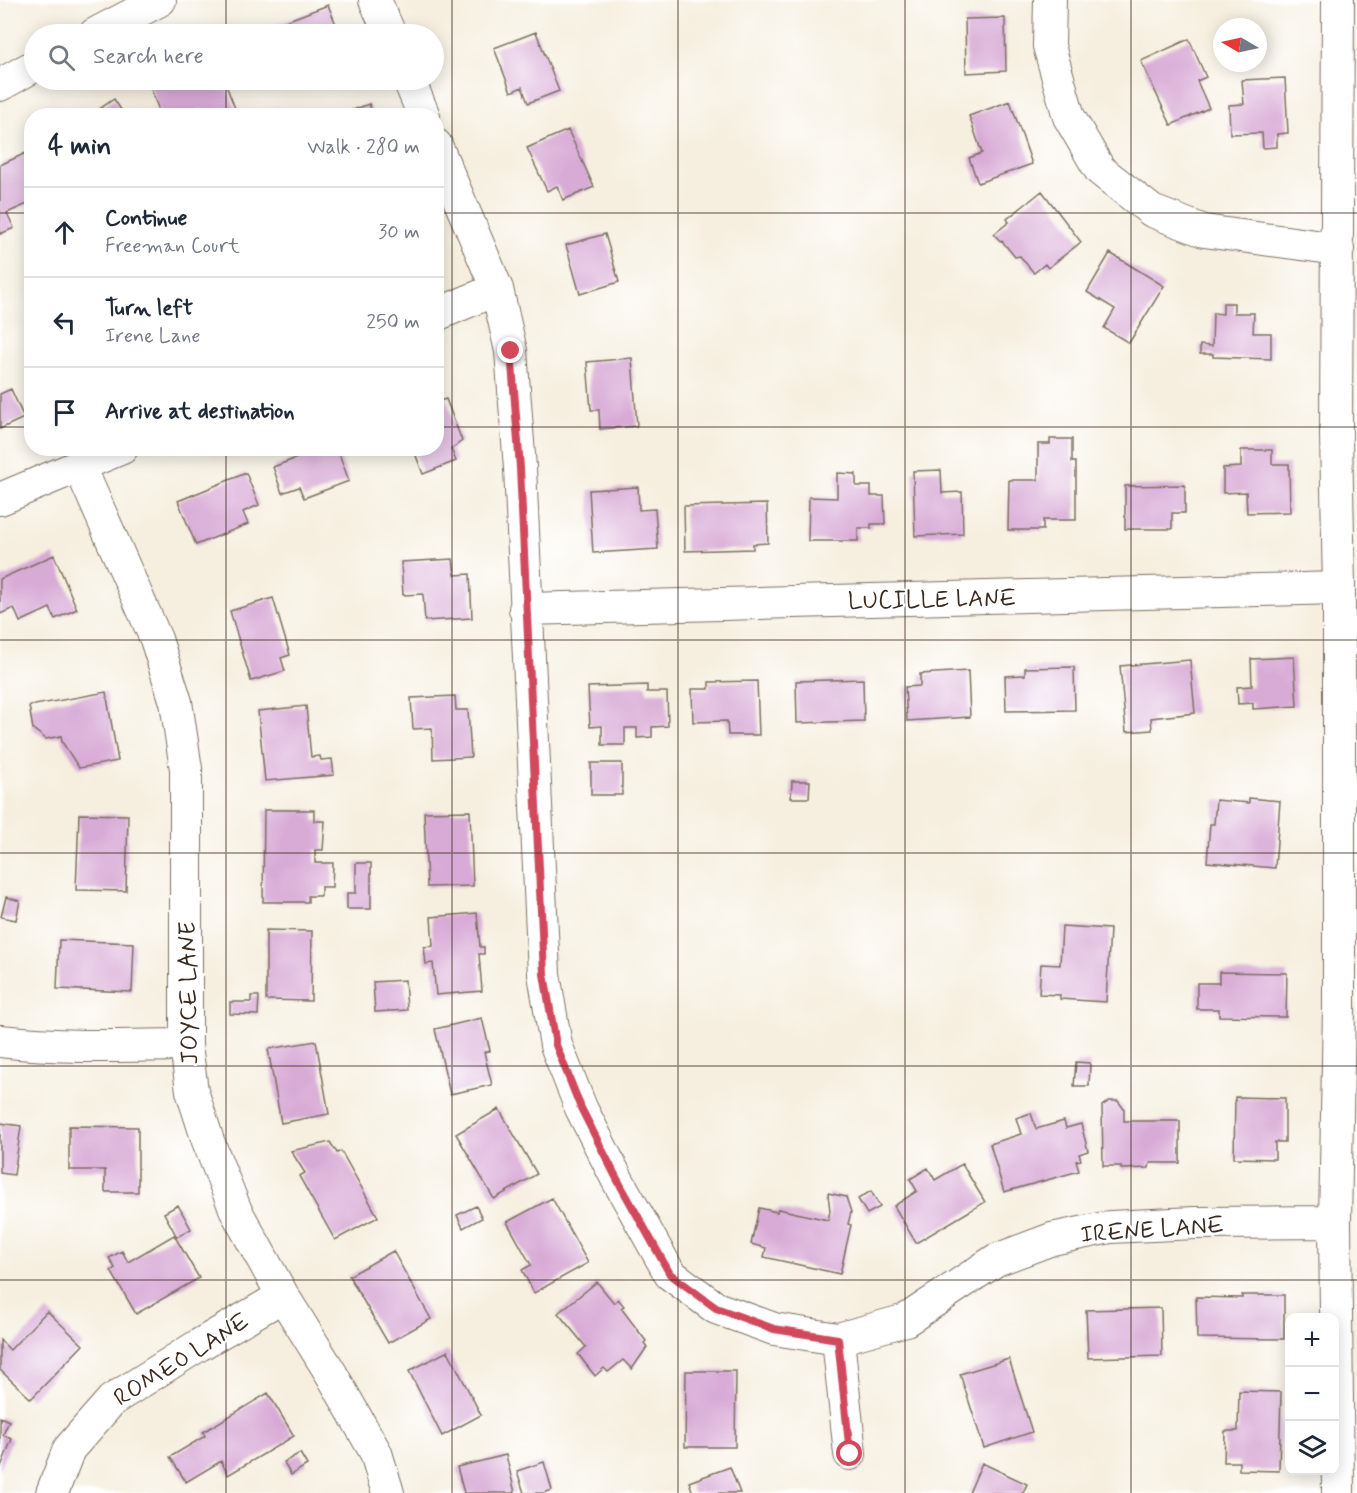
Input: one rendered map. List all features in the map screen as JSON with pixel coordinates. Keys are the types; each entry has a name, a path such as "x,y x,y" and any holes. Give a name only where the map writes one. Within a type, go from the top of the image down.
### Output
{"street":[{"path":"114,24 160,0"},
{"path":"375,0 386,24"},
{"path":"1050,0 1049,46 1069,117 1100,171 1152,211 1203,231 1338,249"},
{"path":"1338,0 1338,249 1346,436 1339,588 1348,1008 1335,1222 1338,1493"},
{"path":"0,85 24,72"},
{"path":"413,90 421,108"},
{"name":"IRENE LANE","path":"444,164 497,289 511,351 520,468 544,974 556,1045 581,1108 617,1179 670,1274 716,1308 774,1329 838,1339 906,1320 996,1260 1052,1239 1110,1227 1195,1223 1335,1222"},
{"path":"444,312 497,289"},
{"path":"0,499 103,456"},
{"name":"JOYCE LANE","path":"80,466 156,639 176,702 186,769 186,1045 192,1091 208,1141 236,1211 283,1296 332,1375 376,1453 388,1493"},
{"name":"LUCILLE LANE","path":"525,609 1339,588"},
{"path":"0,1041 33,1045 186,1045"},
{"name":"ROMEO LANE","path":"52,1493 69,1449 112,1400 283,1296"},
{"path":"838,1339 850,1454"}],"building":[{"path":"328,5 336,24 278,24"},
{"path":"1005,18 1006,71 966,73 965,19"},
{"path":"536,32 559,91 528,103 522,87 511,92 494,48"},
{"path":"1189,39 1206,77 1197,81 1209,108 1171,125 1141,61"},
{"path":"1285,78 1288,133 1277,134 1277,147 1263,148 1262,133 1230,134 1229,105 1244,104 1242,80"},
{"path":"151,90 228,90 235,108 158,108"},
{"path":"114,99 120,108 101,108"},
{"path":"1010,101 1032,164 978,183 969,158 982,153 969,116"},
{"path":"369,104 371,108 358,108"},
{"path":"568,130 594,187 563,200 557,186 547,191 527,148"},
{"path":"24,154 24,206 7,213 14,228 0,234 0,165"},
{"path":"1042,191 1081,242 1048,268 1045,264 1034,273 1020,256 1015,257 994,234 1009,222 1007,219"},
{"path":"605,234 619,282 580,294 566,245"},
{"path":"1110,253 1164,286 1129,343 1104,328 1115,309 1087,292"},
{"path":"1223,303 1234,303 1234,313 1254,313 1253,333 1271,333 1271,359 1213,357 1213,354 1200,354 1200,345 1212,346 1213,313 1223,314"},
{"path":"632,358 637,426 600,429 599,410 591,410 587,362"},
{"path":"11,389 24,418 0,429 0,394"},
{"path":"446,399 462,441 451,449 456,461 423,474 416,456 444,456 444,400"},
{"path":"1050,439 1072,439 1072,462 1076,462 1076,520 1043,520 1043,530 1008,530 1009,480 1038,480 1038,444 1050,444"},
{"path":"1241,450 1272,450 1272,464 1289,464 1290,512 1247,513 1246,492 1223,493 1223,468 1241,467"},
{"path":"302,456 340,456 349,481 304,498 299,487 282,493 273,467"},
{"path":"941,470 942,493 962,492 963,534 915,536 913,471"},
{"path":"246,473 259,505 243,512 248,524 196,545 178,501"},
{"path":"837,473 856,474 856,486 871,486 871,496 884,496 885,524 871,524 871,528 858,528 858,541 808,541 809,497 837,498"},
{"path":"1185,485 1185,513 1172,513 1172,529 1125,529 1125,486"},
{"path":"638,487 639,510 655,509 658,549 593,553 589,490"},
{"path":"767,504 768,543 753,544 753,549 685,551 684,506"},
{"path":"54,555 77,609 55,619 50,608 20,622 14,608 0,614 0,579"},
{"path":"453,559 455,575 470,574 472,618 425,621 423,594 403,595 401,562"},
{"path":"273,598 290,655 281,658 285,671 251,681 230,611"},
{"path":"1294,657 1297,706 1253,709 1253,703 1238,704 1237,687 1252,686 1251,659"},
{"path":"1190,660 1195,713 1151,718 1152,730 1126,732 1120,666"},
{"path":"1074,667 1075,710 1006,711 1005,676 1025,675 1025,668"},
{"path":"968,671 970,717 907,721 905,687 920,686 920,674"},
{"path":"863,679 864,721 797,723 796,681"},
{"path":"757,681 759,735 728,735 727,721 693,722 692,689 709,689 709,682"},
{"path":"647,685 647,692 667,692 668,726 652,727 652,737 637,738 637,728 625,728 625,745 602,745 602,726 590,727 588,687"},
{"path":"106,692 118,761 79,768 62,742 61,736 46,739 33,729 29,706"},
{"path":"455,696 456,710 468,710 471,757 433,759 432,728 413,729 411,698"},
{"path":"306,706 311,757 320,756 321,760 332,759 334,775 265,781 258,711"},
{"path":"591,763 622,763 622,795 591,795"},
{"path":"792,781 810,781 809,798 791,798"},
{"path":"1249,798 1280,801 1275,868 1207,862 1210,824 1214,824 1216,800 1249,803"},
{"path":"264,810 314,810 314,821 325,821 323,850 315,850 315,863 333,863 332,887 321,887 321,896 308,896 308,902 263,902"},
{"path":"470,811 473,886 427,887 424,812"},
{"path":"79,814 128,815 126,891 76,890"},
{"path":"356,863 371,863 371,909 347,909 347,893 356,893"},
{"path":"6,897 20,901 16,920 1,917"},
{"path":"477,913 480,947 484,947 484,954 479,954 482,991 436,995 433,963 426,964 424,947 433,946 431,917"},
{"path":"1062,926 1110,929 1106,1002 1060,999 1060,995 1039,994 1041,964 1060,965"},
{"path":"266,930 312,931 311,1001 266,1000"},
{"path":"59,940 134,943 132,992 57,989"},
{"path":"1219,972 1287,973 1286,1017 1219,1016 1219,1009 1197,1009 1197,983 1219,983"},
{"path":"405,980 407,1010 375,1012 373,982"},
{"path":"251,996 259,996 258,1015 230,1014 230,1002 251,1002"},
{"path":"482,1018 490,1051 484,1052 492,1085 450,1094 435,1029"},
{"path":"316,1041 329,1114 281,1123 268,1049"},
{"path":"1076,1062 1090,1063 1089,1086 1074,1086"},
{"path":"1235,1097 1285,1098 1285,1142 1275,1142 1275,1159 1234,1158"},
{"path":"1109,1101 1118,1101 1124,1109 1124,1121 1180,1121 1180,1163 1150,1163 1149,1168 1121,1169 1121,1166 1103,1166 1102,1106"},
{"path":"499,1109 537,1174 494,1199 456,1134"},
{"path":"1031,1113 1036,1129 1064,1121 1066,1128 1081,1124 1088,1151 1079,1154 1081,1160 1076,1161 1079,1171 1004,1192 990,1144 1021,1134 1016,1118"},
{"path":"0,1123 21,1126 14,1175 0,1173"},
{"path":"69,1126 138,1127 138,1192 105,1192 105,1170 69,1170"},
{"path":"330,1142 337,1153 341,1151 378,1217 335,1240 299,1176 305,1173 291,1151"},
{"path":"962,1164 985,1202 916,1243 894,1206 917,1191 910,1179 928,1168 935,1180"},
{"path":"871,1191 880,1207 867,1214 858,1199"},
{"path":"828,1193 846,1197 851,1212 848,1224 851,1225 840,1274 764,1257 766,1248 751,1244 759,1208 777,1212 778,1209 828,1220 830,1211"},
{"path":"552,1198 588,1263 534,1293 522,1270 531,1265 507,1222"},
{"path":"178,1205 191,1229 177,1237 164,1213"},
{"path":"476,1206 482,1218 463,1228 457,1215"},
{"path":"174,1235 199,1278 136,1314 111,1271 115,1268 109,1258 122,1251 128,1262"},
{"path":"393,1251 431,1319 388,1343 349,1276"},
{"path":"597,1282 614,1303 618,1299 624,1306 621,1308 646,1341 644,1343 647,1347 632,1369 623,1360 608,1372 604,1368 595,1376 578,1354 586,1347 558,1313"},
{"path":"1242,1295 1284,1295 1284,1339 1197,1338 1196,1297 1242,1298"},
{"path":"1161,1308 1162,1356 1088,1358 1086,1310"},
{"path":"47,1311 83,1345 31,1399 0,1370 0,1340 10,1350"},
{"path":"448,1351 481,1415 442,1436 409,1371"},
{"path":"1009,1359 1032,1432 984,1448 960,1374"},
{"path":"686,1371 736,1371 735,1447 685,1447"},
{"path":"1239,1391 1281,1392 1279,1471 1239,1470 1239,1462 1224,1462 1225,1431 1238,1431"},
{"path":"268,1393 294,1436 228,1475 221,1461 186,1482 170,1457 205,1436 203,1432"},
{"path":"0,1417 9,1421 3,1435 12,1439 0,1469"},
{"path":"300,1453 307,1465 291,1475 284,1462"},
{"path":"506,1455 515,1493 464,1493 457,1467"},
{"path":"544,1462 552,1490 544,1493 524,1493 517,1471"},
{"path":"982,1463 1027,1484 1023,1493 969,1493"},
{"path":"730,1467 740,1493 693,1493 689,1482"}],"route":[{"path":"511,351 520,468 544,974 556,1045 581,1108 617,1179 670,1274 716,1308 774,1329 838,1339 850,1454"}]}
